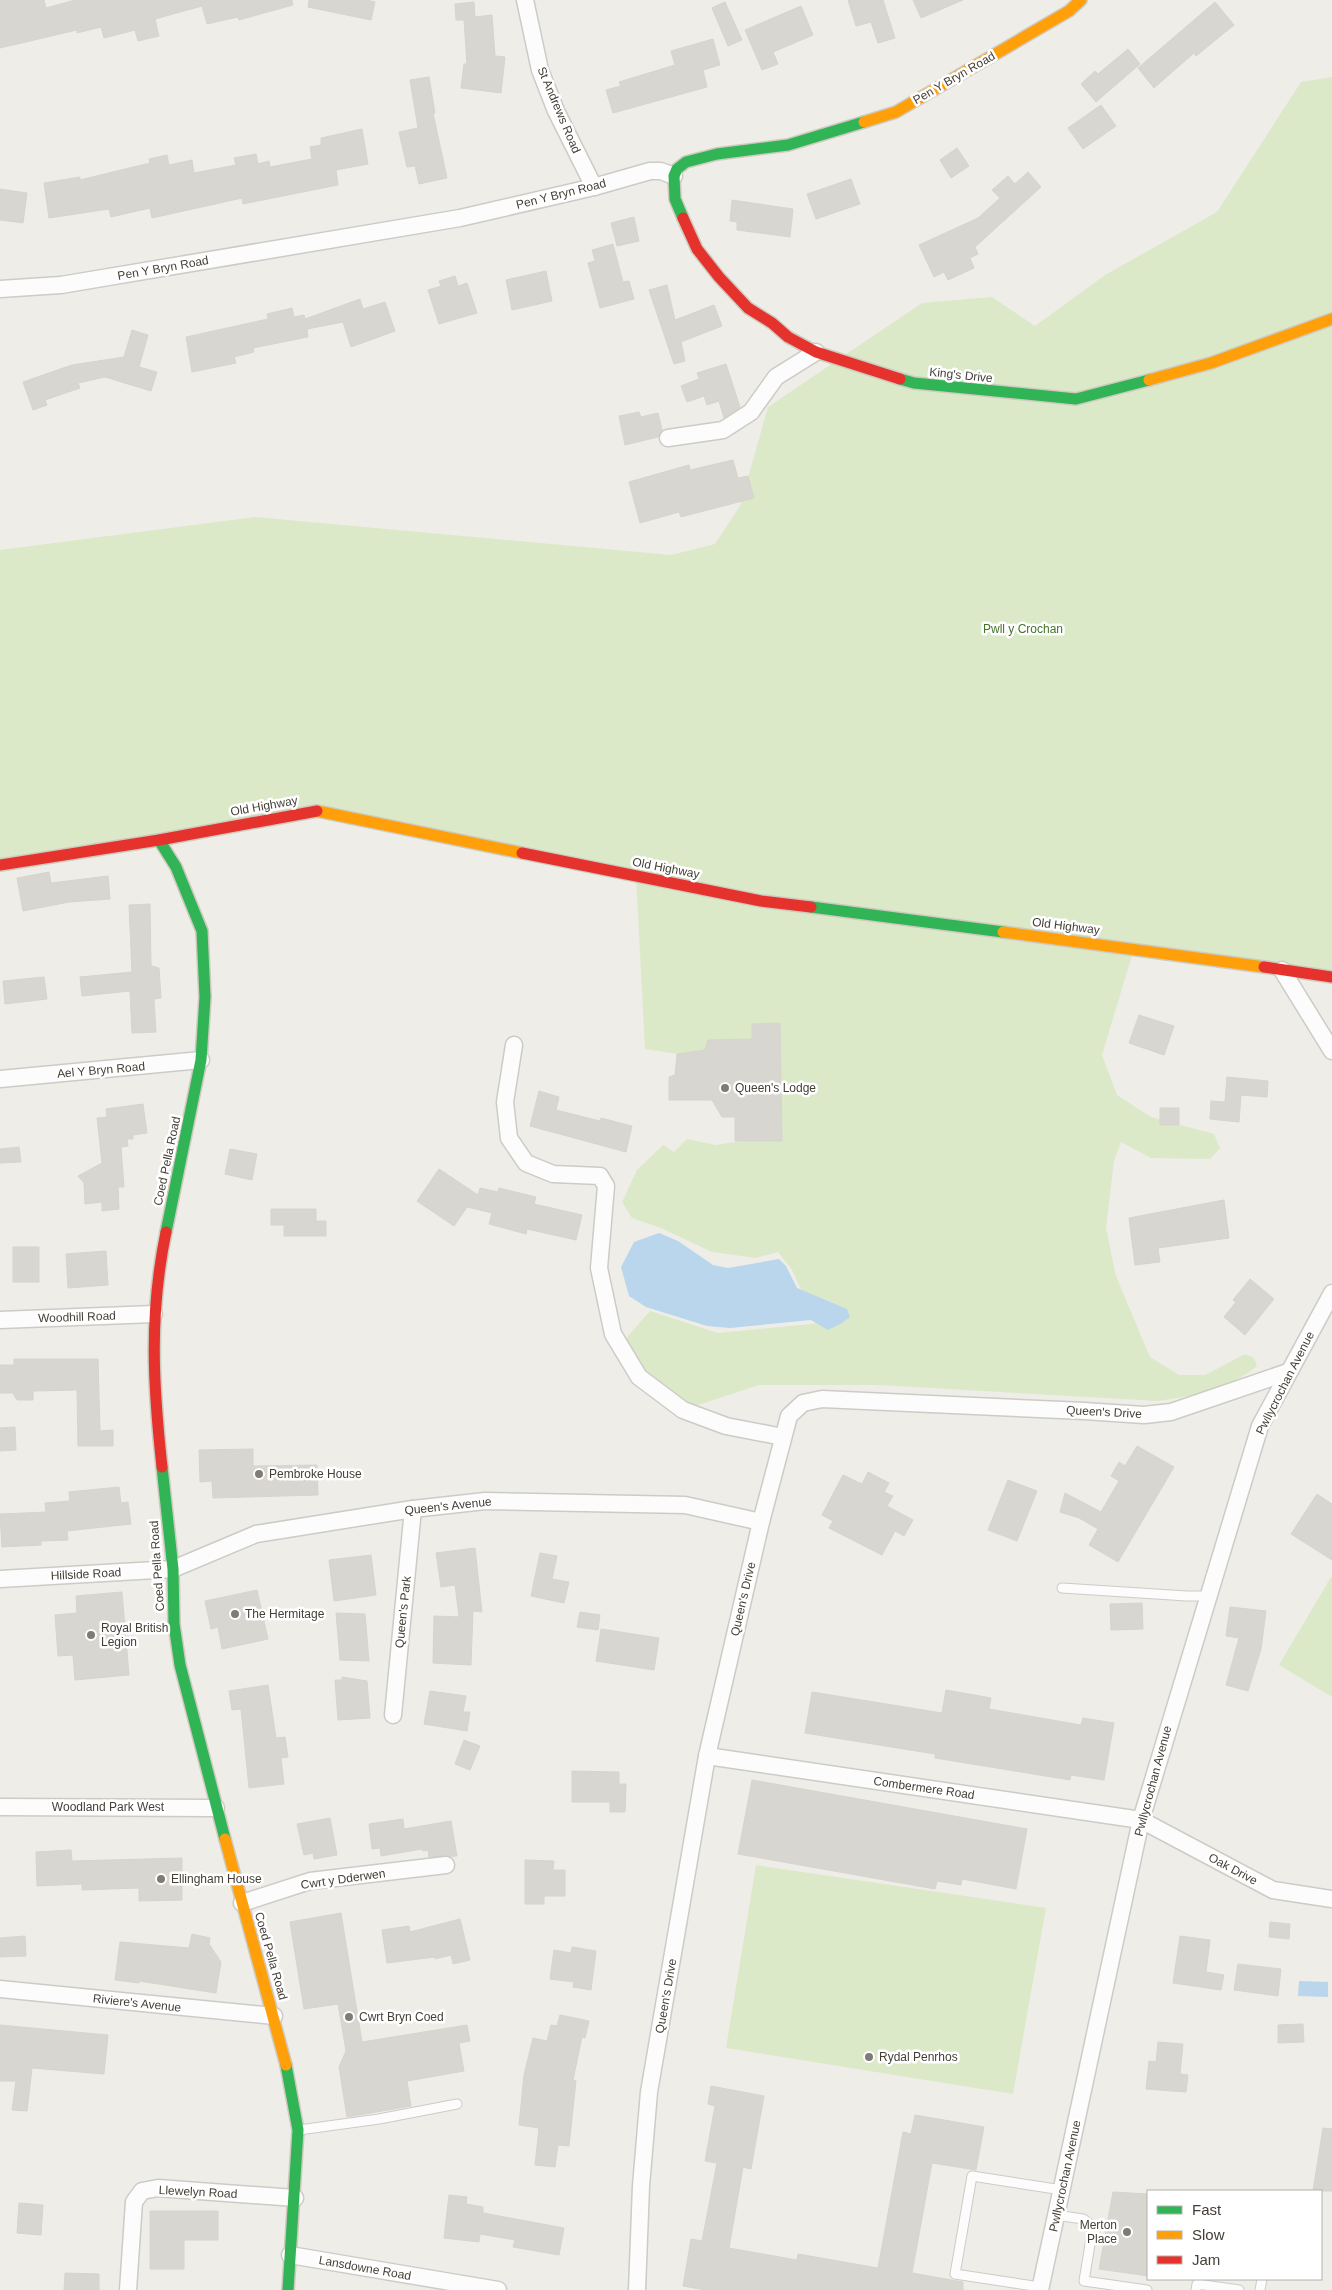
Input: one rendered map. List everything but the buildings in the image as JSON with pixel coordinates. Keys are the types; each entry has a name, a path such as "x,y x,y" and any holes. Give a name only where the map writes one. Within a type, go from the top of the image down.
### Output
{"street":[{"name":"St Andrews Road","path":"525,0 540,70 556,111 594,188"},
{"name":"Pen Y Bryn Road","path":"0,290 61,285 460,218 594,188 650,171 661,171 674,176 677,169 686,162 717,154 788,145 896,112 1069,11 1081,0"},
{"name":"King's Drive","path":"674,176 675,199 697,248 719,277 748,308 772,323 788,337 816,352 914,383 1076,399 1211,363 1332,319"},
{"path":"668,438 723,430 751,412 776,377 816,352"},
{"name":"Old Highway","path":"0,865 159,840 315,811 761,901 1332,977"},
{"name":"Coed Pella Road","path":"159,840 176,868 202,931 205,997 201,1060 159,1264 154,1314 154,1391 173,1569 174,1624 180,1665 216,1808 283,2050 298,2130 288,2290"},
{"path":"1282,970 1332,1050"},
{"path":"514,1045 505,1102 509,1138 526,1163 553,1174 600,1176 606,1186 599,1268 613,1334 639,1377 683,1410 726,1426 783,1437"},
{"name":"Ael Y Bryn Road","path":"0,1079 201,1060"},
{"name":"Pwllycrochan Avenue","path":"1040,2289 1141,1820 1260,1426 1332,1293"},
{"name":"Woodhill Road","path":"0,1320 154,1314"},
{"name":"Queen's Drive","path":"637,2290 641,2186 649,2092 707,1756 761,1522 789,1416 803,1403 822,1400 1084,1410 1144,1415 1171,1412 1288,1372"},
{"name":"Queen's Avenue","path":"173,1569 256,1534 413,1509 485,1501 685,1505 761,1522"},
{"name":"Queen's Park","path":"393,1715 413,1509"},
{"name":"Hillside Road","path":"0,1580 173,1569"},
{"name":"Combermere Road","path":"707,1756 1141,1820"},
{"name":"Woodland Park West","path":"0,1807 216,1808"},
{"name":"Oak Drive","path":"1141,1820 1273,1890 1332,1899"},
{"name":"Cwrt y Dderwen","path":"242,1903 310,1881 446,1865"},
{"name":"Riviere's Avenue","path":"0,1989 274,2016"},
{"name":"Llewelyn Road","path":"128,2290 134,2202 142,2191 158,2188 295,2198"},
{"name":"Lansdowne Road","path":"290,2255 498,2290"}],"lane":[{"path":"1062,1588 1208,1596"},
{"path":"298,2130 379,2119 457,2104"},
{"path":"1040,2289 955,2274 972,2176 1062,2190"},
{"path":"1056,2215 1083,2219 1093,2226 1084,2281 1147,2290"},
{"path":"1196,2290 1197,2284 1239,2290"}],"green space":[{"name":"Pwll y Crochan","path":"1332,77 1332,977 1134,949 1102,1055 1117,1095 1151,1117 1214,1134 1220,1148 1210,1159 1151,1158 1121,1142 1114,1161 1106,1228 1116,1276 1150,1357 1179,1375 1205,1375 1245,1354 1254,1358 1257,1366 1246,1374 1210,1390 1158,1401 878,1385 759,1385 683,1410 636,1372 620,1345 650,1311 718,1333 841,1321 803,1294 792,1270 778,1252 756,1258 712,1252 661,1228 632,1218 622,1202 637,1170 663,1145 674,1152 687,1139 716,1145 741,1141 780,1023 752,1024 752,1039 708,1040 705,1050 677,1054 645,1049 636,876 315,811 0,865 0,550 255,517 671,555 715,544 740,506 768,407 922,303 992,297 1035,326 1105,275 1217,212 1301,82"},
{"path":"1332,1578 1332,1697 1279,1665"},
{"path":"756,1865 1046,1908 1013,2094 726,2048"}],"water":[{"path":"659,1233 678,1241 713,1265 728,1268 779,1259 786,1266 797,1288 847,1309 850,1317 828,1330 811,1320 730,1328 707,1326 646,1307 629,1296 621,1267 634,1242"},
{"path":"1299,1981 1328,1982 1328,1997 1298,1996"}],"traffic: fast":[{"path":"683,218 675,199 674,176 677,169 686,162 717,154 788,145 864,122"},
{"path":"900,379 914,383 1076,399 1149,380"},
{"path":"159,840 176,867 202,931 205,997 201,1060 166,1232"},
{"path":"811,907 1003,932"},
{"path":"162,1467 173,1569 174,1624 180,1665 225,1839"},
{"path":"286,2065 298,2130 288,2290"}],"traffic: slow":[{"path":"864,122 896,112 1069,11 1081,0"},
{"path":"1149,380 1211,363 1332,319"},
{"path":"317,811 522,853"},
{"path":"1003,932 1264,967"},
{"path":"225,1839 286,2065"}],"traffic: jam":[{"path":"683,218 697,249 719,277 748,308 772,323 788,337 816,352 900,379"},
{"path":"0,865 159,840 317,811"},
{"path":"522,853 761,901 811,907"},
{"path":"1264,967 1332,977"},
{"path":"162,1467 156,1407 154,1350 157,1292 166,1232"}],"place":[{"name":"Queen's Lodge","path":"725,1088"},
{"name":"Pembroke House","path":"259,1474"},
{"name":"The Hermitage","path":"235,1614"},
{"name":"Royal British Legion","path":"91,1635"},
{"name":"Ellingham House","path":"161,1879"},
{"name":"Cwrt Bryn Coed","path":"349,2017"},
{"name":"Rydal Penrhos","path":"869,2057"},
{"name":"Merton Place","path":"1127,2232"}]}
